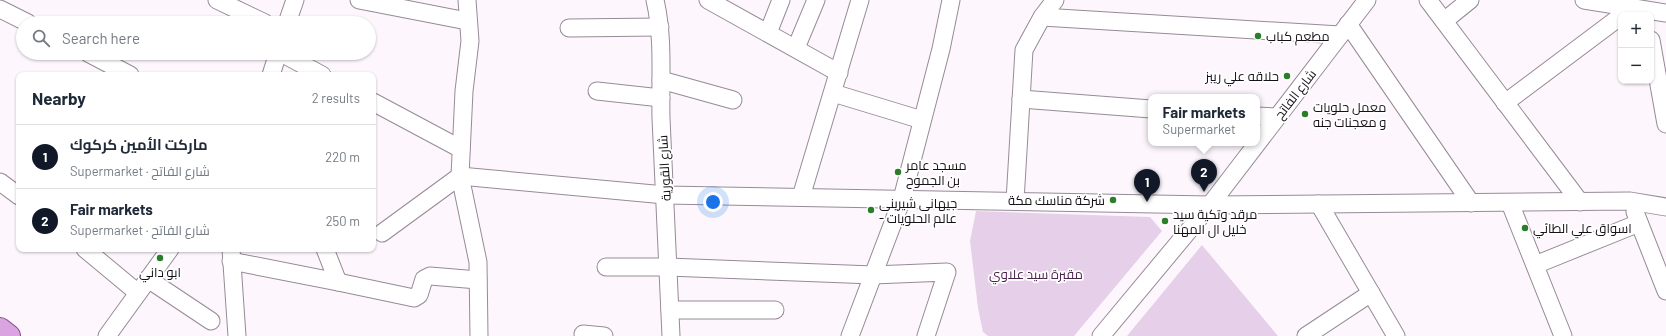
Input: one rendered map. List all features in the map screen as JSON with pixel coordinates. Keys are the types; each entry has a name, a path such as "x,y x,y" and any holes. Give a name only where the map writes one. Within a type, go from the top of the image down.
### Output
{"main road":[{"path":"0,329 9,336"}],"street":[{"path":"216,0 250,16"},
{"path":"290,16 295,0"},
{"path":"359,0 467,22"},
{"path":"467,0 467,22 470,41 464,91 460,176 478,262 479,336"},
{"name":"شارع القورية","path":"655,0 660,27 662,61 661,98 671,336"},
{"path":"768,32 781,0"},
{"path":"796,48 816,0"},
{"path":"801,197 860,0"},
{"path":"850,336 902,199 941,49 951,0"},
{"path":"1015,201 1024,50 1042,17 1055,0"},
{"path":"1428,0 1580,202"},
{"path":"1444,21 1470,0"},
{"path":"1584,0 1627,11 1666,13"},
{"name":"شارع الفاتح","path":"1260,140 1344,30 1363,2"},
{"path":"719,3 839,73"},
{"path":"0,9 16,17"},
{"path":"1505,103 1627,11"},
{"path":"1042,17 1344,30 1471,203"},
{"path":"569,28 660,27"},
{"path":"1652,48 1666,124"},
{"path":"100,60 121,72"},
{"path":"272,72 277,60"},
{"path":"293,60 316,72"},
{"path":"661,80 733,100"},
{"path":"597,91 661,98"},
{"path":"833,93 922,120"},
{"path":"1021,100 1148,109"},
{"path":"376,105 461,149"},
{"path":"1260,116 1277,118"},
{"name":"شارع الفاتح","path":"1100,336 1210,205 1255,146"},
{"path":"382,233 460,176 665,194 1210,205 1630,201 1666,207"},
{"path":"0,182 16,194"},
{"path":"1630,201 1665,287"},
{"path":"1510,203 1563,336"},
{"path":"1319,204 1396,336"},
{"path":"1535,265 1639,223"},
{"path":"89,252 138,293"},
{"path":"107,336 168,252"},
{"path":"326,252 338,282"},
{"path":"236,336 231,255 338,282 414,298 419,295 424,279 430,276 478,280"},
{"path":"606,267 668,267 873,275 947,272 926,336"},
{"path":"148,278 211,321"},
{"path":"1306,336 1371,293"},
{"path":"670,310 775,310"},
{"path":"583,334 604,336"}],"green space":[{"name":"مقبرة سيد علاوي","path":"976,211 1150,217 1162,231 1074,336 988,336 983,332 978,308 970,241"},
{"path":"1202,245 1278,336 1127,336"}],"place":[{"name":"مطعم كباب","path":"1258,36"},
{"name":"حلاقه علي ريبز","path":"1287,76"},
{"name":"معمل حلويات و معجنات جنه","path":"1305,114"},
{"name":"مسجد عامر بن الجموح","path":"898,172"},
{"name":"Fair markets","path":"1204,192"},
{"name":"شركة مناسك مكة","path":"1113,200"},
{"name":"ماركت الأمين كركوك","path":"1147,202"},
{"name":"جیهانی شیرینی - عالم الحلويات","path":"871,210"},
{"name":"مرقد وتكية سيد خليل ال المهنا","path":"1165,221"},
{"name":"اسواق علي الطائي","path":"1525,228"},
{"name":"ابو داني","path":"160,258"}]}
